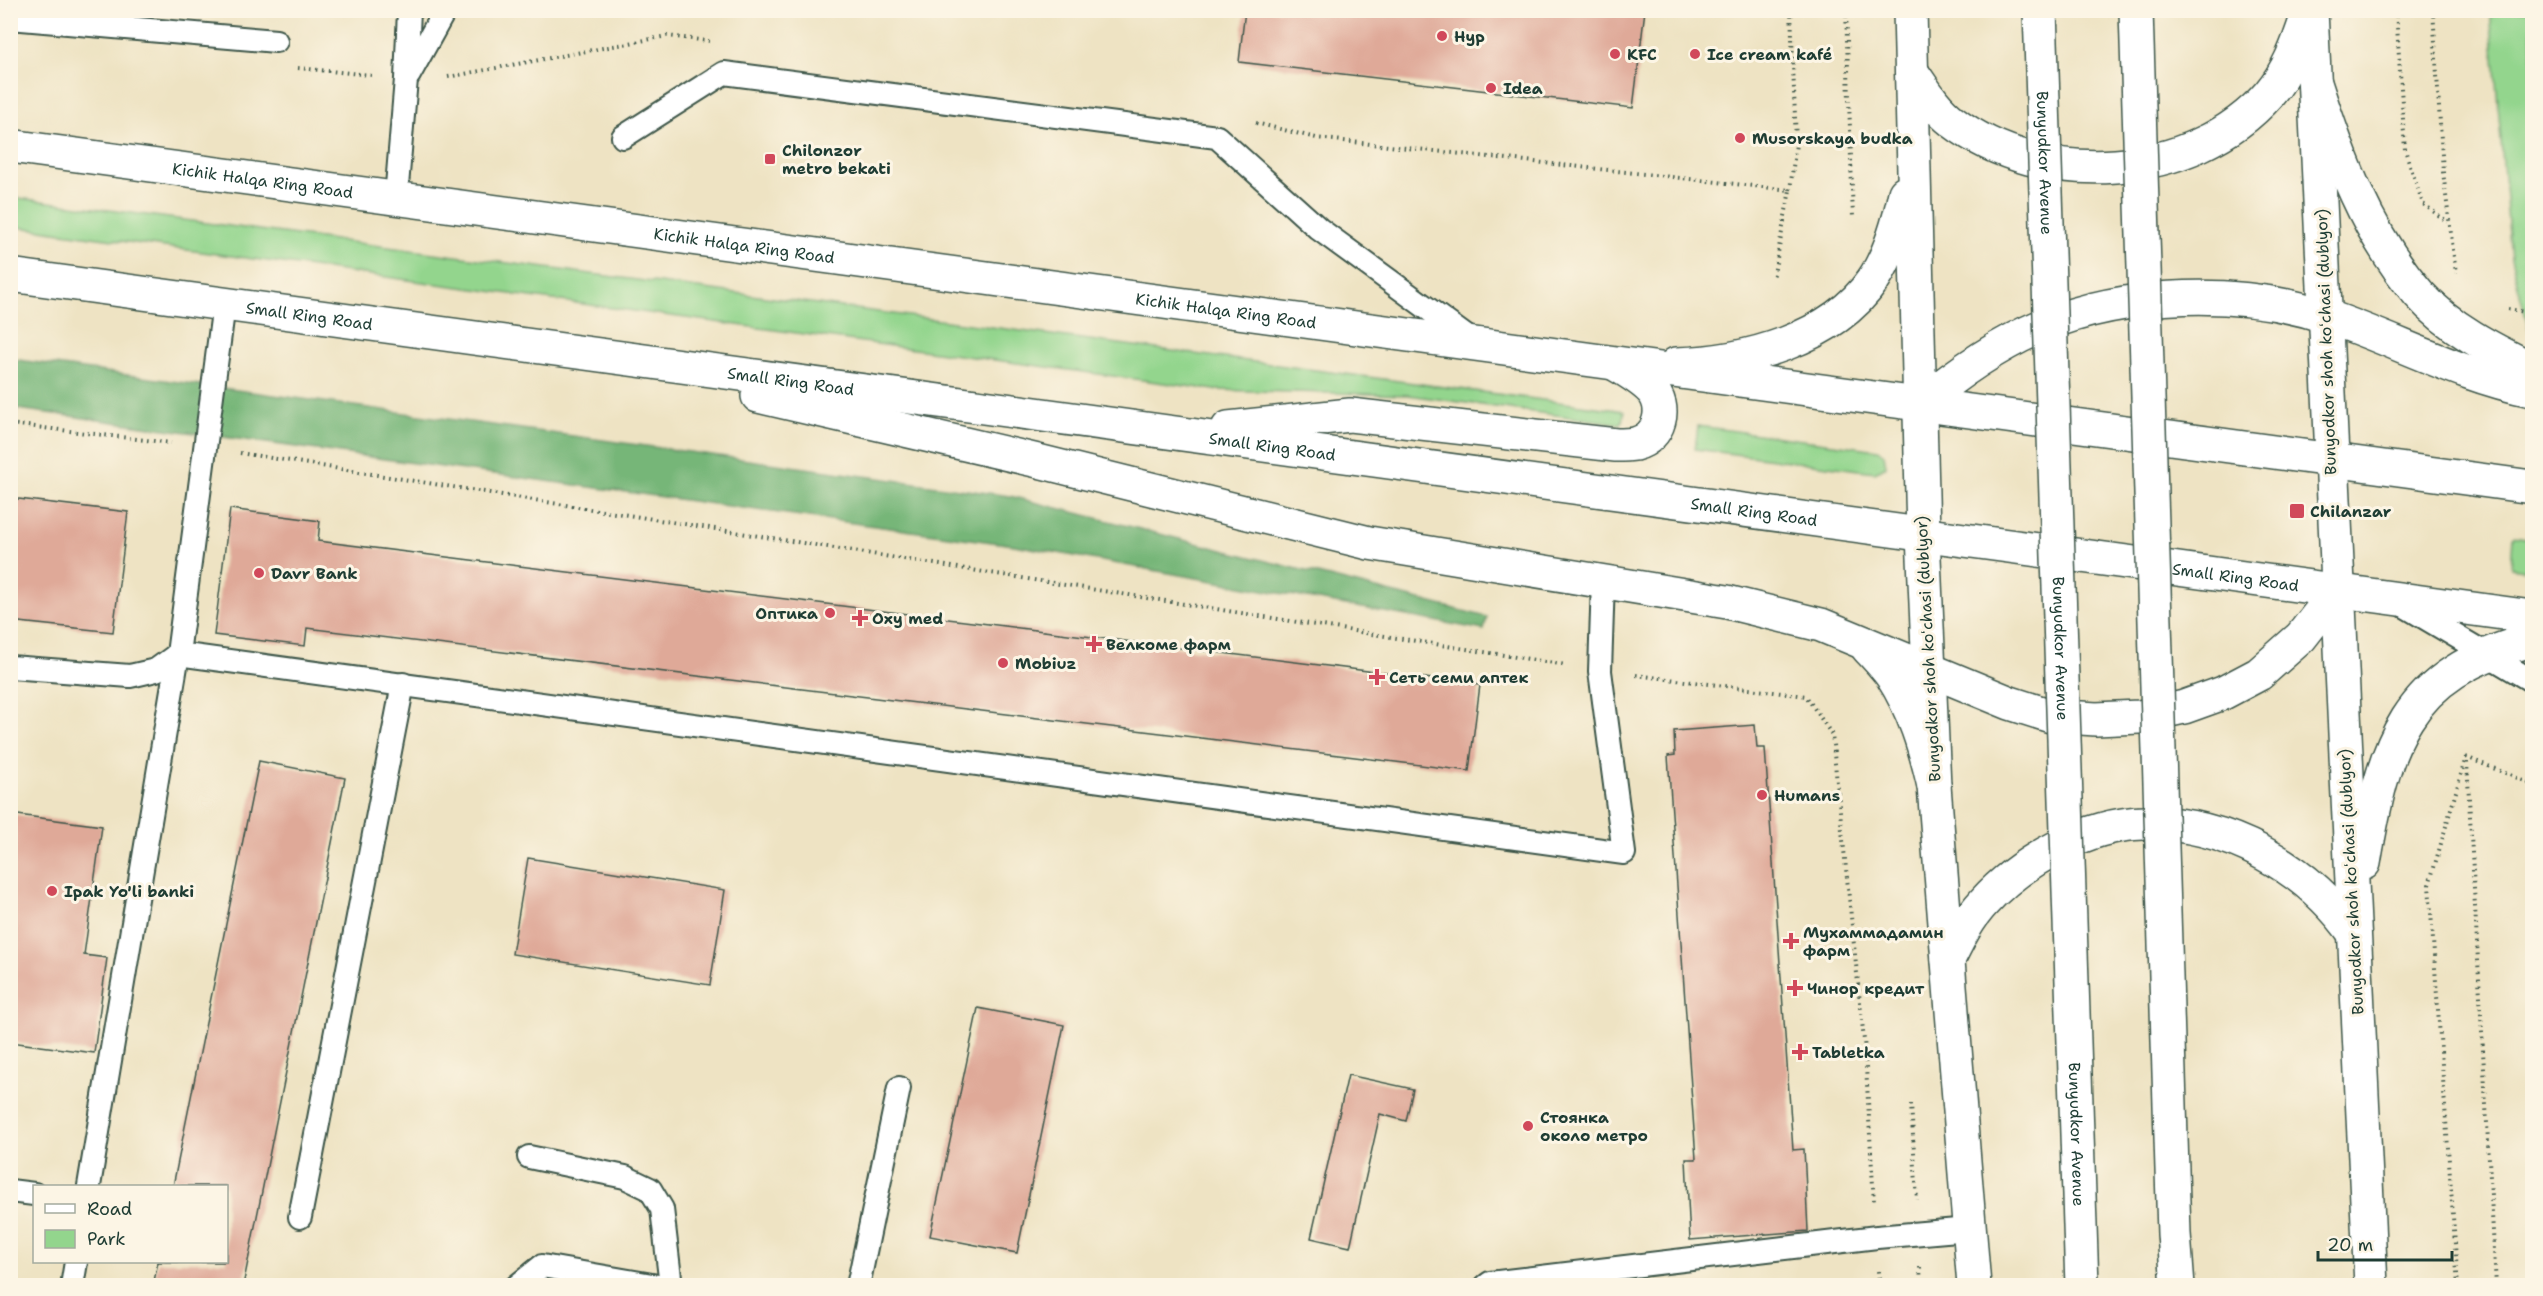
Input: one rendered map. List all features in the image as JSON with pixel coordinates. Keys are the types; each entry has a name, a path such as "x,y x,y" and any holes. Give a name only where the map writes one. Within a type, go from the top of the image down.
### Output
{"main road":[{"name":"Bunyodkor shoh koʻchasi (dublyor)","path":"1910,10 1923,535 1934,786 1974,1286"},
{"name":"Bunyudkor Avenue","path":"2040,10 2082,1286"},
{"path":"2136,10 2174,1234 2178,1286"},
{"name":"Bunyodkor shoh koʻchasi (dublyor)","path":"2310,10 2371,1286"},
{"path":"1912,72 1930,99 1951,120 1977,137 2005,150 2037,159 2070,164 2136,164 2166,158 2193,147 2220,134 2246,115 2268,94 2288,67 2310,10"},
{"path":"2315,82 2335,146 2359,201 2387,251 2420,295 2459,329 2532,369"},
{"path":"1611,361 1713,362 1749,355 1799,337 1845,309 1865,291 1874,278 1894,237 1908,178 1914,117"},
{"name":"Kichik Halqa Ring Road","path":"10,146 1477,345"},
{"name":"Small Ring Road","path":"10,275 2532,617"},
{"path":"1920,404 1966,368 2016,338 2053,322 2100,309 2162,300 2206,298 2260,301 2325,316 2460,368 2512,386 2532,390"},
{"path":"1477,345 1611,361 2532,488"},
{"path":"558,350 1034,460 1369,543 1727,602 1810,622 2010,703 2051,716 2096,719 2139,717 2184,707 2213,696 2259,674 2301,637 2337,591"},
{"path":"1178,434 1350,415 1616,445 1636,444 1654,432 1661,416 1659,401 1652,390 1636,376 1611,361"},
{"path":"2354,933 2371,822 2384,768 2395,740 2410,714 2443,678 2489,654 2532,640"},
{"path":"1864,644 1892,675 1910,708 1925,744 1934,786"},
{"path":"1948,960 1964,929 1983,903 2031,862 2080,838 2111,828 2143,823 2174,825 2206,831 2265,854 2316,888 2337,910 2354,933"}],"lane":[{"path":"396,198 409,10"},
{"path":"406,79 445,10"},
{"path":"10,18 276,42"},
{"path":"623,137 724,73 1218,137 1319,229 1477,345"},
{"path":"89,1185 178,654 224,304"},
{"path":"10,667 130,676 156,670 178,654 1624,853 1600,671 1603,581"},
{"path":"2392,599 2532,681"},
{"path":"300,1217 403,684"},
{"path":"858,1286 899,1089"},
{"path":"529,1157 625,1176 650,1189 662,1209 671,1286"},
{"path":"10,1191 33,1194"},
{"path":"1486,1286 1490,1283 1641,1275 1876,1237 1969,1229"},
{"path":"72,1286 76,1263"},
{"path":"517,1286 542,1266 658,1286"}],"path":[{"path":"1790,190 1796,144 1791,10"},
{"path":"1846,10 1853,218"},
{"path":"2396,10 2405,150 2423,204 2449,223"},
{"path":"2433,10 2443,172 2457,281"},
{"path":"10,424 206,447 1600,671 1806,696 1832,735 1864,1050 1876,1237"},
{"path":"2466,757 2532,784"},
{"path":"2458,1286 2429,885 2466,757"},
{"path":"2466,757 2496,1286"},
{"path":"1911,1104 1917,1206"}],"green space":[{"path":"2490,11 2532,11 2532,342 2511,258"},
{"path":"11,197 1625,411 1621,424 1408,395 1215,390 11,226"},
{"path":"11,359 1010,496 1487,617 1484,630 1014,545 11,408"},
{"path":"1698,426 1878,450 1884,454 1886,466 1875,472 1695,449"},
{"path":"2513,536 2532,539 2532,571 2511,568"}],"building":[{"name":"Нур","path":"1245,10 1645,10 1633,108 1239,62"},
{"path":"10,498 128,512 113,632 10,621"},
{"path":"230,509 320,521 318,541 1480,685 1469,771 307,628 305,646 214,635"},
{"path":"1755,725 1757,748 1765,748 1793,1150 1804,1149 1808,1231 1690,1240 1686,1159 1696,1159 1668,756 1675,755 1674,731"},
{"path":"259,761 345,778 243,1286 153,1286 158,1263 228,1263 228,1185 173,1185"},
{"name":"Ipak Yo'li banki","path":"10,814 102,826 84,955 107,958 94,1053 10,1042"},
{"path":"528,858 725,890 710,985 512,954"},
{"path":"978,1008 1064,1025 1017,1253 930,1236"},
{"path":"1348,1075 1413,1089 1406,1121 1380,1114 1350,1247 1311,1238"}],"place":[{"name":"Нур","path":"1442,36"},
{"name":"KFC","path":"1615,54"},
{"name":"Ice cream kafé","path":"1695,54"},
{"name":"Idea","path":"1491,88"},
{"name":"Musorskaya budka","path":"1740,138"},
{"name":"Chilonzor metro bekati","path":"770,159"},
{"name":"Chilanzar","path":"2297,511"},
{"name":"Davr Bank","path":"259,573"},
{"name":"Оптика","path":"830,613"},
{"name":"Oxy med","path":"860,618"},
{"name":"Велкоме фарм","path":"1094,644"},
{"name":"Mobiuz","path":"1003,663"},
{"name":"Сеть семи аптек","path":"1377,677"},
{"name":"Humans","path":"1762,795"},
{"name":"Ipak Yo'li banki","path":"52,891"},
{"name":"Мухаммадамин фарм","path":"1791,941"},
{"name":"Чинор кредит","path":"1795,988"},
{"name":"Tabletka","path":"1800,1052"},
{"name":"Стоянка около метро","path":"1528,1126"}]}
